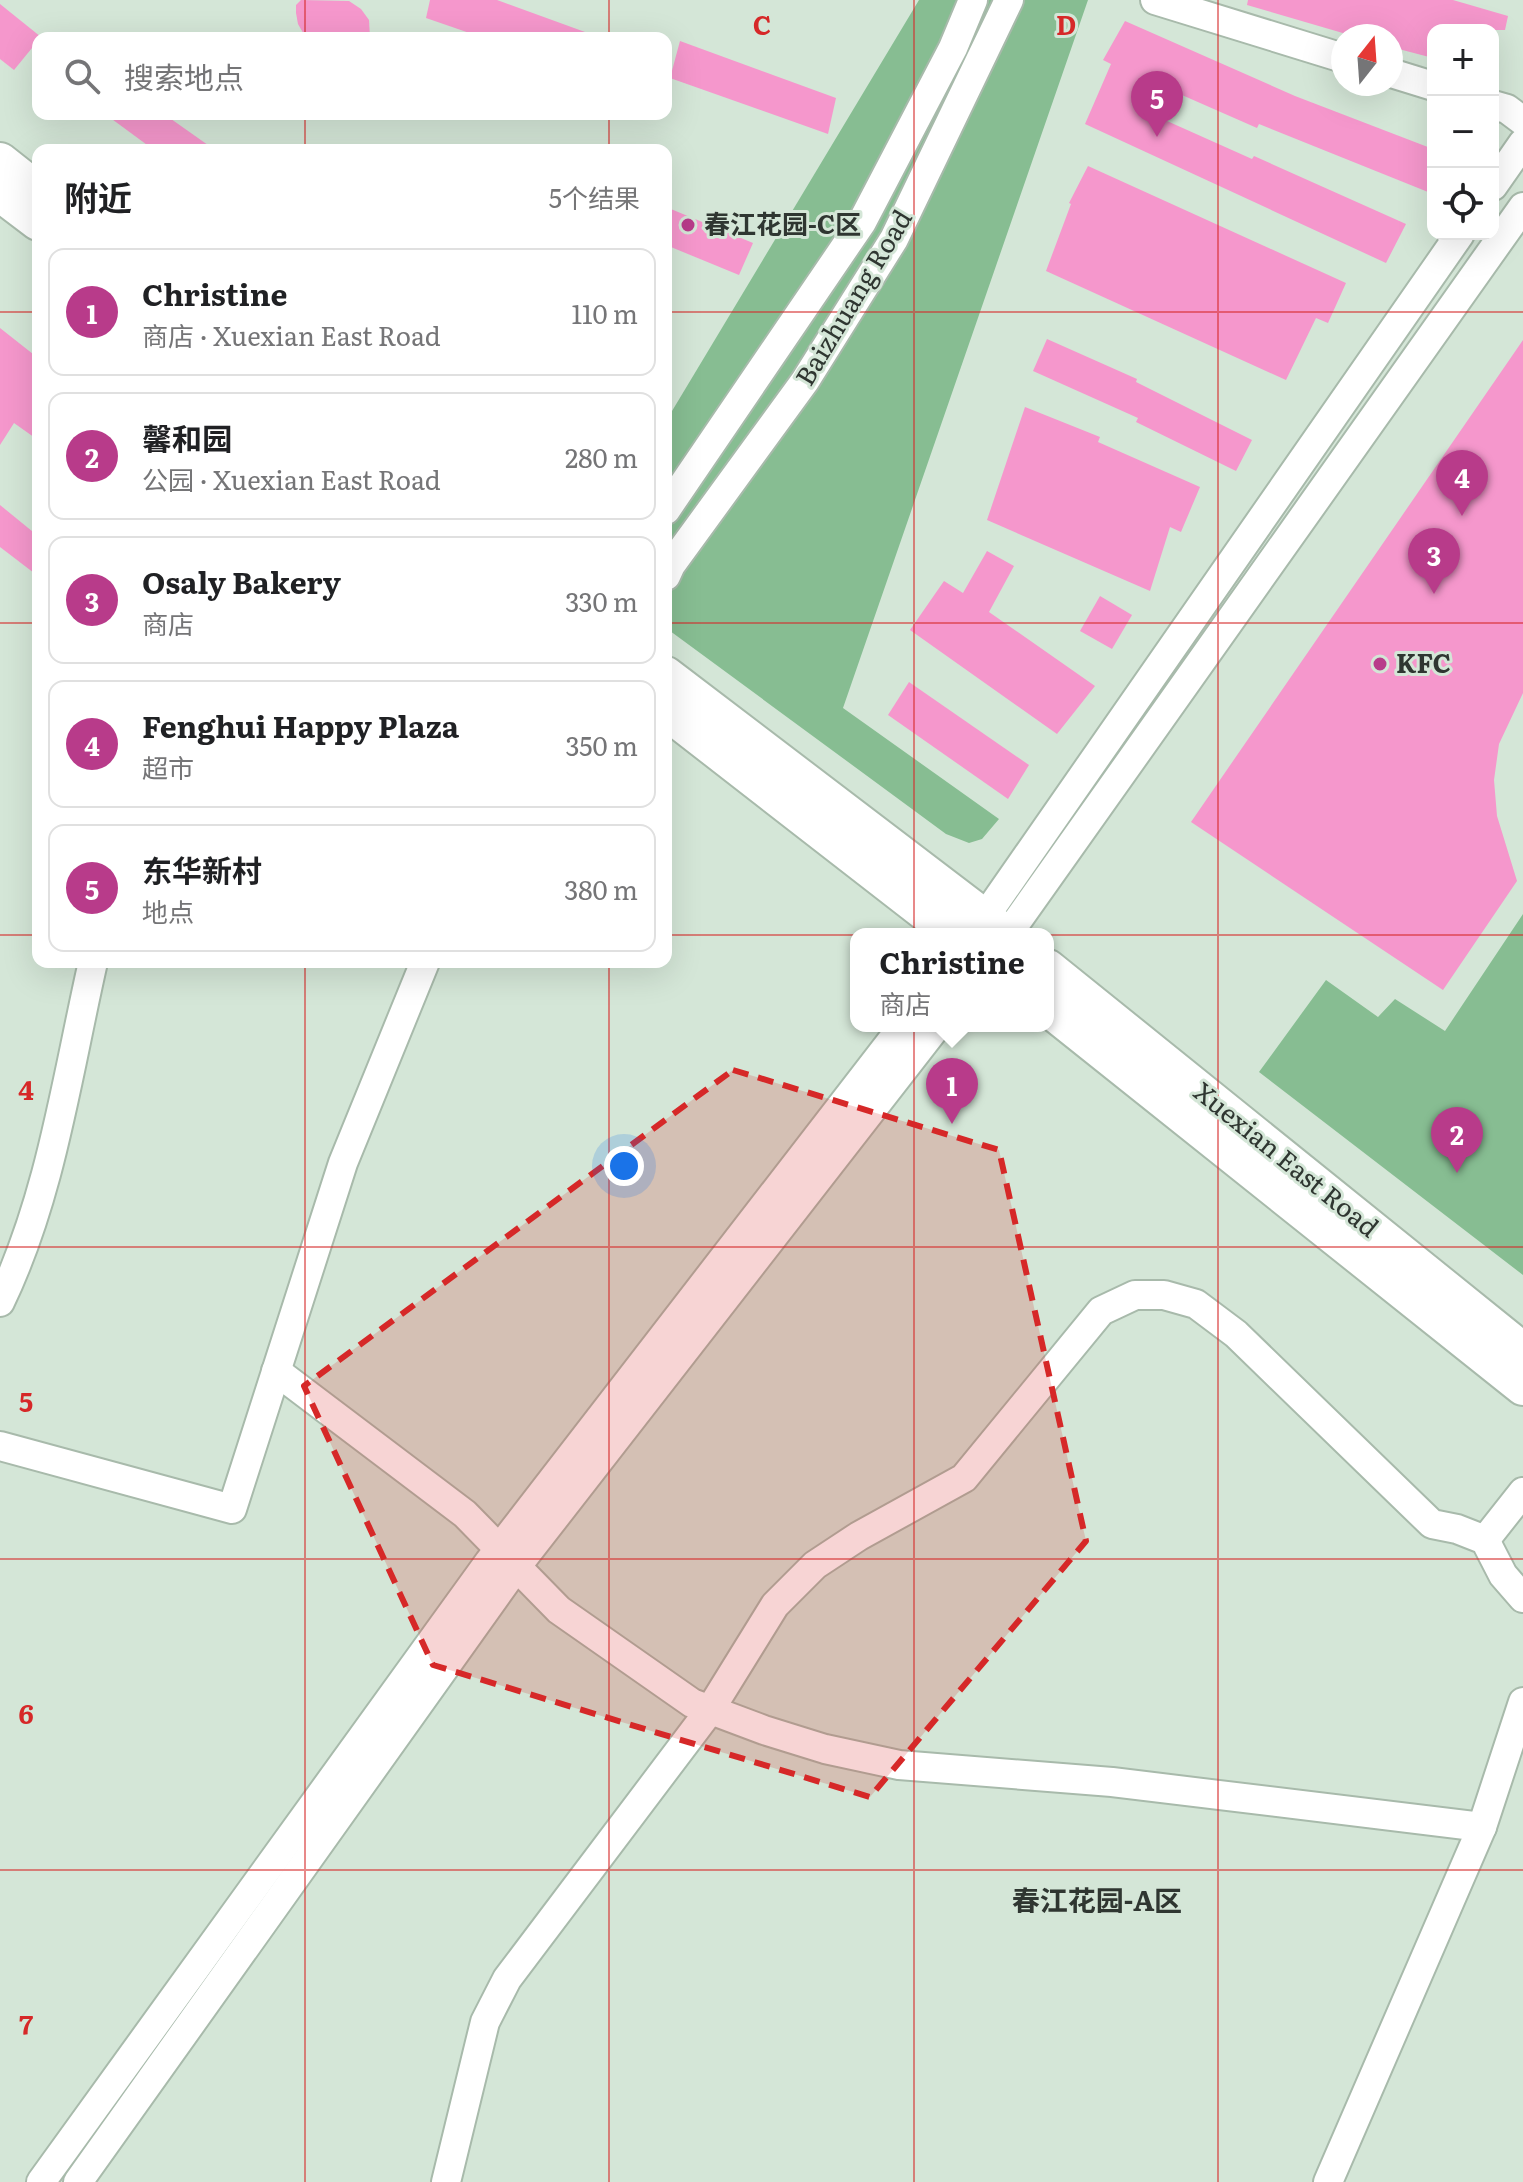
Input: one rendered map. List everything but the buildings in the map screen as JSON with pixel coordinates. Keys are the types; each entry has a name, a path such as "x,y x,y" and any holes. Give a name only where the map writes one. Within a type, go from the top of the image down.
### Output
{"main road":[{"path":"0,161 32,186"},
{"path":"0,193 32,217"},
{"path":"672,680 990,928"},
{"path":"672,716 945,928"},
{"name":"Xuexian East Road","path":"1054,973 1523,1351"},
{"name":"Xuexian East Road","path":"1054,1013 1523,1387"}],"street":[{"name":"Baizhuang Road","path":"672,501 862,222 953,48 973,0"},
{"name":"Baizhuang Road","path":"672,564 805,381 894,239 1009,0"},
{"path":"1155,0 1331,54"},
{"path":"1403,77 1427,84"},
{"path":"1499,107 1523,121"},
{"path":"1499,177 1523,143"},
{"path":"994,928 1523,207"},
{"path":"994,928 1456,240"},
{"path":"0,1302 27,1242 39,1201 92,968"},
{"path":"0,1446 232,1509 343,1163 423,968"},
{"path":"41,2182 899,1032"},
{"path":"78,2182 508,1557 932,1032"},
{"path":"446,2182 485,2022 507,1979 710,1710 775,1605 815,1565 859,1536 964,1478 1101,1311 1135,1295 1164,1295 1196,1304 1236,1334 1432,1524 1457,1529 1485,1540 1503,1575 1523,1598"},
{"path":"276,1371 465,1514 559,1610 692,1703 710,1710 825,1749 899,1765 1112,1782 1482,1827"},
{"path":"1485,1540 1523,1492"},
{"path":"1328,2182 1482,1827 1523,1702"}],"highlighted area":[{"path":"733,1070 999,1150 1086,1541 870,1797 433,1665 304,1386"}],"green space":[{"path":"919,0 1088,0 843,708 999,819 982,839 969,843 946,834 672,632 672,411"},
{"path":"1523,914 1523,1275 1259,1072 1326,980 1378,1017 1395,999 1445,1031"}],"place":[{"name":"东华新村","path":"1157,137"},
{"name":"春江花园-C区","path":"688,225"},
{"name":"Fenghui Happy Plaza","path":"1462,516"},
{"name":"Osaly Bakery","path":"1434,594"},
{"name":"KFC","path":"1380,664"},
{"name":"Christine","path":"952,1124"},
{"name":"馨和园","path":"1457,1173"}],"district":[{"name":"春江花园-A区","path":"1097,1901"}]}
